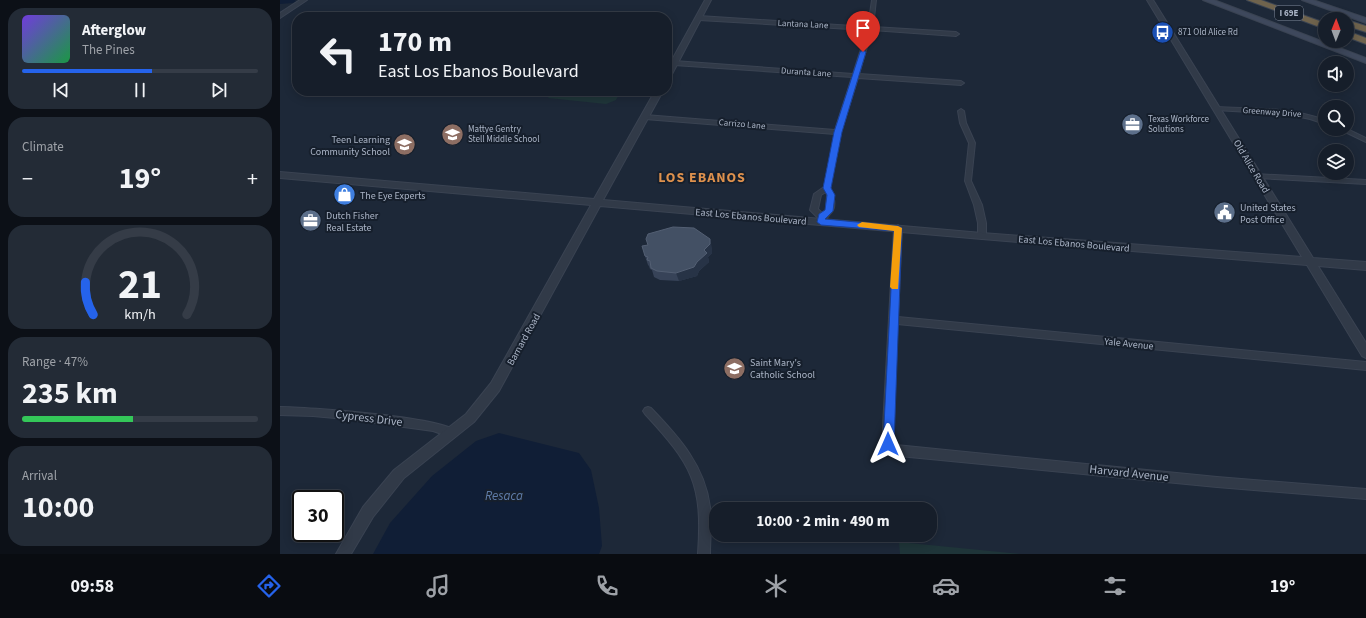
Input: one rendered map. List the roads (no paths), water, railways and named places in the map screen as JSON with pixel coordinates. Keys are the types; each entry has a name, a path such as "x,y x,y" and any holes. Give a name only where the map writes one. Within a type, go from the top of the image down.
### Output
{"highway":[{"name":"I 69E","path":"1252,0 1318,24"},
{"name":"I 69E","path":"1276,0 1318,15"},
{"path":"1290,5 1318,14"},
{"path":"1354,26 1366,30"},
{"path":"1354,37 1366,41"}],"main road":[{"path":"1207,0 1366,61"},
{"path":"1306,0 1366,21"}],"street":[{"path":"280,16 304,0"},
{"path":"672,67 708,0"},
{"path":"827,188 818,194 814,210 821,219 829,211 831,195 827,188 838,132 870,28 874,0"},
{"name":"Old Alice Road","path":"1150,0 1366,353"},
{"name":"Lantana Lane","path":"699,18 956,34"},
{"name":"Duranta Lane","path":"674,63 961,83"},
{"name":"Barnard Road","path":"343,554 368,512 383,492 405,469 453,433 470,418 495,387 656,96"},
{"name":"Greenway Drive","path":"1217,109 1299,113 1318,120"},
{"path":"960,111 963,123 972,143 968,180 978,205 982,223 982,236"},
{"name":"Carrizo Lane","path":"645,117 838,132"},
{"path":"1354,134 1366,140"},
{"name":"East Los Ebanos Boulevard","path":"280,175 597,203 821,219 982,236 1366,266"},
{"path":"1257,176 1366,182"},
{"path":"893,320 898,228"},
{"name":"Yale Avenue","path":"893,320 1366,366"},
{"name":"Harvard Avenue","path":"893,320 888,426 888,444 893,449 899,451 1217,482 1366,494"},
{"name":"Cypress Drive","path":"281,411 322,413 388,420 441,428 453,433"},
{"path":"648,411 682,448 697,474 706,509 704,554"}],"water":[{"name":"Resaca","path":"499,433 579,453 591,470 599,508 602,546 599,554 373,554 390,523 432,476 476,441"}],"waterway":[{"path":"280,2 293,1"}],"place":[{"name":"871 Old Alice Rd","path":"1162,32"},
{"name":"Texas Workforce Solutions","path":"1133,124"},
{"name":"Mattye Gentry Stell Middle School","path":"453,134"},
{"name":"Teen Learning Community School","path":"405,145"},
{"name":"The Eye Experts","path":"344,195"},
{"name":"United States Post Office","path":"1224,213"},
{"name":"Dutch Fisher Real Estate","path":"311,221"},
{"name":"Saint Mary's Catholic School","path":"734,368"}],"district":[{"name":"LOS EBANOS","path":"702,177"}]}
